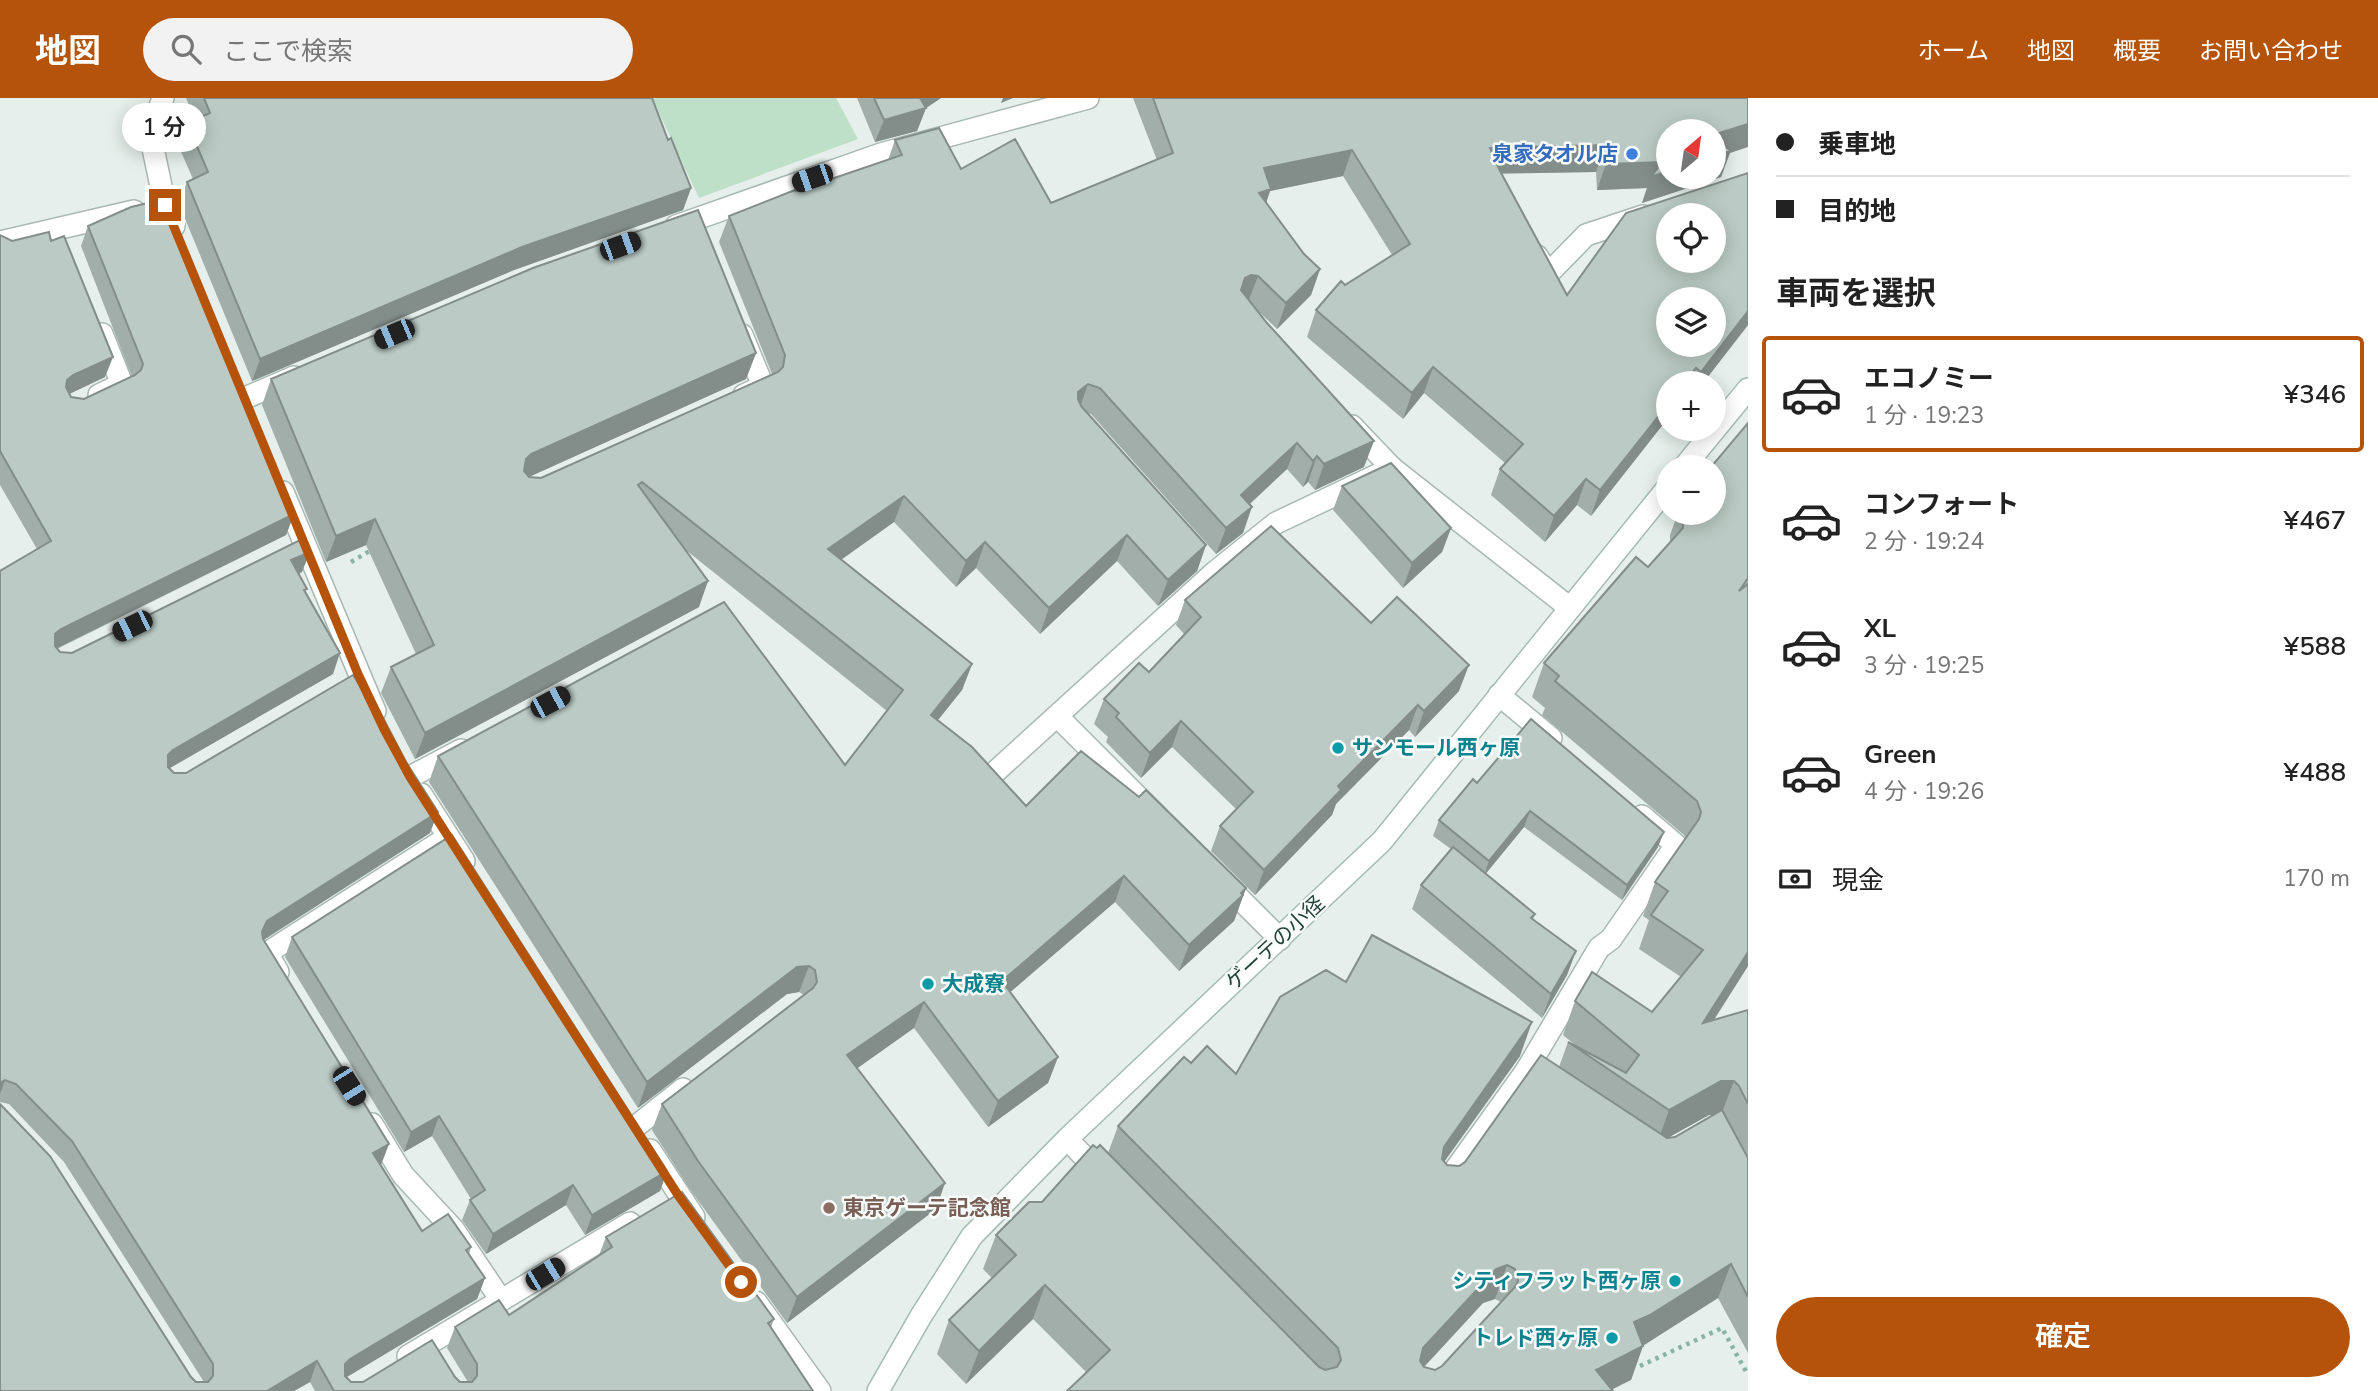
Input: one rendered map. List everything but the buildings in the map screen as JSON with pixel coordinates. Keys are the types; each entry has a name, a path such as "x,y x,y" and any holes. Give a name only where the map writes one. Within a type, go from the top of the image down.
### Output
{"street":[{"path":"163,98 150,134 165,205 181,243"},
{"path":"658,233 698,226 881,154 1079,100"},
{"path":"0,242 165,205"},
{"path":"1527,238 1548,274 1586,235 1656,213"},
{"path":"59,228 69,252"},
{"path":"81,403 122,384 93,312"},
{"path":"727,402 763,386 737,322"},
{"path":"254,422 242,391 307,371"},
{"path":"1694,455 1748,389"},
{"path":"1336,410 1392,468 1570,608"},
{"path":"994,773 1215,572 1276,523 1392,468"},
{"path":"274,469 296,544 319,580 352,677 384,729"},
{"name":"ゲーテの小径","path":"878,1391 921,1315 972,1236 1067,1139 1382,841 1656,502"},
{"path":"1197,552 1215,572"},
{"path":"1499,695 1571,756"},
{"path":"1057,716 1173,832"},
{"path":"478,883 407,771 482,738"},
{"path":"1442,1188 1525,1071 1599,948 1611,939 1676,845 1623,800"},
{"path":"289,988 267,953 448,837"},
{"path":"1212,871 1279,939"},
{"path":"1525,1071 1547,1085"},
{"path":"699,1078 631,1121 672,1199 710,1239"},
{"path":"360,1105 404,1175 454,1230 501,1300"},
{"path":"1067,1139 1113,1185"},
{"path":"395,1364 643,1216"},
{"path":"741,1282 820,1391"},
{"path":"429,1343 440,1362"}],"path":[{"path":"319,580 375,548"},
{"path":"1640,1366 1722,1328 1748,1375"}],"green space":[{"path":"652,98 836,98 858,139 699,198"}],"place":[{"name":"泉家タオル店","path":"1632,154"},
{"name":"サンモール西ヶ原","path":"1338,748"},
{"name":"大成寮","path":"928,984"},
{"name":"東京ゲーテ記念館","path":"829,1208"},
{"name":"シティフラット西ヶ原","path":"1675,1281"},
{"name":"トレド西ヶ原","path":"1612,1338"}],"route":[{"path":"165,205 358,674 384,729 410,777 678,1195 741,1282"}]}
